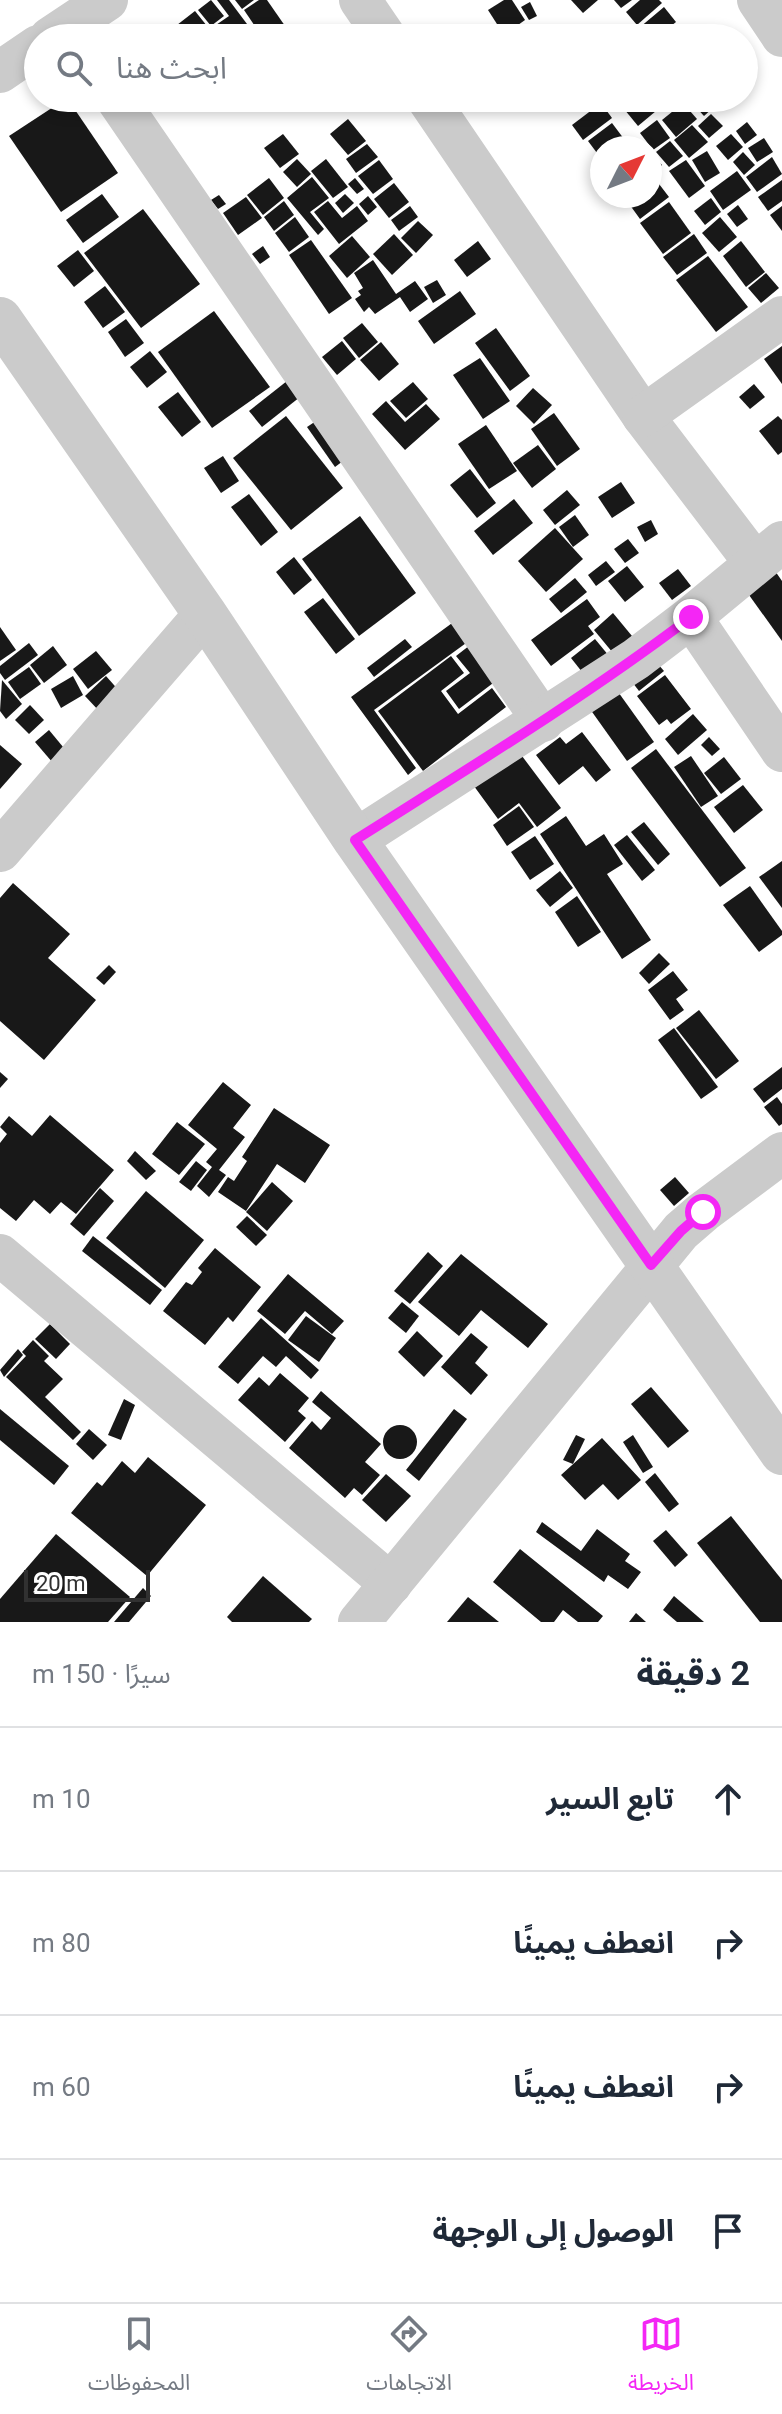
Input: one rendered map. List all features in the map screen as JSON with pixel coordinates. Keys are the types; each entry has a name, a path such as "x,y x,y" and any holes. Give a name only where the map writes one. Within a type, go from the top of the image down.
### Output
{"street":[{"path":"75,24 107,0"},
{"path":"360,0 376,24"},
{"path":"758,0 782,36"},
{"path":"0,72 24,58"},
{"path":"126,112 543,721"},
{"path":"355,840 636,659 769,552 643,416 437,112"},
{"path":"643,416 782,317"},
{"path":"3,329 205,614 355,840 782,1453"},
{"path":"0,851 205,614"},
{"path":"691,617 782,751"},
{"path":"359,1622 681,1231 782,1153"},
{"path":"0,1255 391,1584"}],"building":[{"path":"211,0 224,16 209,24 198,10"},
{"path":"217,0 229,0 247,24 217,24 229,16"},
{"path":"235,0 254,0 242,9"},
{"path":"259,0 267,0 284,24 254,24 244,10"},
{"path":"504,0 512,0 525,20 519,24 497,24 488,10"},
{"path":"571,0 598,0 583,13"},
{"path":"614,0 632,0 621,8"},
{"path":"640,0 659,0 662,3 638,24 626,12"},
{"path":"530,2 537,16 529,20 521,7"},
{"path":"664,7 676,22 674,24 644,24"},
{"path":"195,11 205,24 178,24"},
{"path":"46,112 77,112 118,173 61,212 9,136"},
{"path":"589,112 608,112 612,118 583,140 572,125"},
{"path":"626,112 655,112 638,126"},
{"path":"672,112 691,112 697,119 676,137 662,120"},
{"path":"711,114 723,126 709,138 698,126"},
{"path":"348,119 366,141 348,155 330,134"},
{"path":"657,120 670,138 662,144 662,136 642,136 640,133"},
{"path":"747,122 757,135 745,144 736,131"},
{"path":"612,123 622,136 595,136"},
{"path":"692,125 708,142 689,158 674,140"},
{"path":"283,134 299,154 280,168 264,148"},
{"path":"731,134 743,147 728,160 716,146"},
{"path":"764,138 773,152 757,162 748,148"},
{"path":"670,141 683,156 669,167 662,159 662,147"},
{"path":"367,144 378,157 356,173 346,159"},
{"path":"707,151 720,173 705,182 692,160"},
{"path":"743,152 755,165 744,175 733,162"},
{"path":"772,157 782,174 757,192 746,177"},
{"path":"297,159 311,174 297,187 283,172"},
{"path":"326,159 348,187 333,198 311,171"},
{"path":"379,160 393,179 373,194 358,176"},
{"path":"686,160 705,186 689,198 669,171"},
{"path":"737,171 751,190 723,210 710,191"},
{"path":"312,177 329,198 310,212 324,229 318,235 287,198"},
{"path":"269,178 284,198 263,215 247,195"},
{"path":"355,178 364,189 357,194 348,184"},
{"path":"782,180 782,201 768,211 758,197"},
{"path":"394,183 409,202 389,218 374,199"},
{"path":"662,188 669,197 662,202"},
{"path":"102,194 119,217 83,243 66,220"},
{"path":"345,194 354,203 343,213 335,203"},
{"path":"219,195 226,204 218,209 211,200"},
{"path":"368,196 377,207 368,215 359,204"},
{"path":"246,197 262,218 238,235 223,213"},
{"path":"711,198 721,212 705,225 694,211"},
{"path":"284,201 294,215 274,231 264,217"},
{"path":"328,201 342,218 357,206 368,221 339,244 314,212"},
{"path":"669,202 691,233 663,254 640,223"},
{"path":"738,205 748,219 737,227 727,214"},
{"path":"410,206 418,217 399,231 391,220"},
{"path":"782,206 782,231 770,215"},
{"path":"632,208 654,208 640,219"},
{"path":"143,209 200,284 141,328 84,253"},
{"path":"295,217 309,237 289,252 275,233"},
{"path":"720,217 737,237 719,252 702,233"},
{"path":"418,221 433,235 416,253 401,238"},
{"path":"394,234 413,255 392,275 373,254"},
{"path":"694,234 707,253 677,275 663,257"},
{"path":"352,236 370,257 347,278 329,256"},
{"path":"311,240 352,298 329,314 289,255"},
{"path":"478,241 491,259 467,277 454,260"},
{"path":"741,241 765,272 746,287 723,256"},
{"path":"263,246 270,257 260,264 252,254"},
{"path":"78,250 94,271 74,287 57,266"},
{"path":"708,256 748,307 716,332 676,280"},
{"path":"373,260 396,294 415,281 428,299 410,312 400,297 375,314 369,307 364,312 355,299 361,295 358,291 363,288 354,273"},
{"path":"766,273 779,288 761,303 748,288"},
{"path":"437,280 446,295 433,303 424,287"},
{"path":"105,286 125,312 103,328 84,302"},
{"path":"460,291 476,314 434,344 418,321"},
{"path":"214,311 270,387 212,428 158,352"},
{"path":"126,319 144,343 125,357 108,332"},
{"path":"362,323 378,342 359,358 343,338"},
{"path":"496,328 530,376 510,391 475,343"},
{"path":"342,341 356,359 337,375 322,357"},
{"path":"381,342 399,364 379,381 360,360"},
{"path":"782,346 782,384 764,359"},
{"path":"150,351 167,372 147,388 130,367"},
{"path":"480,358 510,401 483,419 453,375"},
{"path":"287,381 300,397 262,427 249,411"},
{"path":"413,382 428,399 406,418 390,401"},
{"path":"754,384 765,397 750,409 739,397"},
{"path":"533,388 552,405 534,424 516,406"},
{"path":"178,392 201,422 182,437 158,407"},
{"path":"386,401 405,422 426,404 440,419 405,450 372,414"},
{"path":"554,413 580,449 557,466 531,429"},
{"path":"286,416 343,488 291,530 233,458"},
{"path":"778,416 782,420 782,452 778,455 759,431"},
{"path":"319,419 347,458 335,467 307,427"},
{"path":"486,425 517,471 489,489 458,444"},
{"path":"538,445 556,469 532,488 513,463"},
{"path":"223,456 239,481 221,493 204,468"},
{"path":"470,469 496,503 477,518 450,485"},
{"path":"621,482 635,503 612,518 598,497"},
{"path":"567,490 580,505 555,525 543,510"},
{"path":"249,494 278,532 261,546 231,507"},
{"path":"514,499 533,523 493,555 474,531"},
{"path":"575,515 589,535 573,547 559,527"},
{"path":"360,516 416,593 359,636 302,559"},
{"path":"651,520 658,534 645,542 637,527"},
{"path":"555,528 583,559 546,592 518,561"},
{"path":"628,539 639,553 625,563 614,549"},
{"path":"294,557 312,580 294,595 276,572"},
{"path":"606,561 615,572 596,586 588,575"},
{"path":"627,566 644,587 625,602 608,581"},
{"path":"773,568 782,581 782,641 744,588"},
{"path":"678,569 691,586 672,600 659,583"},
{"path":"575,578 587,592 561,613 549,599"},
{"path":"323,598 355,639 336,654 304,612"},
{"path":"587,599 600,617 588,626 594,634 551,666 531,640"},
{"path":"613,613 632,636 613,653 594,630"},
{"path":"459,618 473,638 374,710 416,768 408,775 351,697"},
{"path":"0,627 16,650 0,661"},
{"path":"405,639 412,647 374,677 367,668"},
{"path":"595,639 614,662 590,682 571,658"},
{"path":"474,642 501,677 459,709 446,691 470,673 456,656"},
{"path":"29,643 38,655 5,680 0,666"},
{"path":"53,646 67,665 44,683 30,665"},
{"path":"96,651 112,670 88,689 73,669"},
{"path":"650,655 664,671 639,691 626,674"},
{"path":"451,656 464,673 441,691 458,714 492,688 506,707 423,771 378,711"},
{"path":"29,667 41,684 20,699 8,682"},
{"path":"665,675 691,709 671,724 667,719 659,725 637,696"},
{"path":"73,676 83,695 61,708 51,689"},
{"path":"106,676 121,693 100,712 85,696"},
{"path":"2,680 22,704 6,719 0,711"},
{"path":"611,682 654,742 627,761 585,702"},
{"path":"30,705 44,720 29,734 15,720"},
{"path":"693,714 707,730 678,755 665,739"},
{"path":"49,730 73,759 59,770 35,742"},
{"path":"582,732 611,770 596,782 583,766 559,785 536,755 560,737 566,744"},
{"path":"709,737 720,749 712,756 701,745"},
{"path":"0,745 22,764 0,789"},
{"path":"516,748 561,808 537,827 519,803 498,819 471,782"},
{"path":"656,749 746,868 720,887 631,768"},
{"path":"691,756 718,796 701,807 674,767"},
{"path":"724,757 741,779 721,794 704,773"},
{"path":"743,785 763,810 734,833 714,807"},
{"path":"519,806 534,827 507,846 493,825"},
{"path":"566,816 586,846 604,834 623,864 607,874 651,940 622,959 540,834"},
{"path":"644,822 670,854 658,865 631,832"},
{"path":"627,835 655,870 642,881 614,845"},
{"path":"535,836 554,864 530,880 511,852"},
{"path":"782,861 782,908 759,877"},
{"path":"560,871 573,888 550,907 536,890"},
{"path":"13,883 70,934 48,958 96,1000 44,1060 0,1021 0,898"},
{"path":"750,886 782,931 782,935 759,952 723,905"},
{"path":"577,896 601,932 578,947 555,912"},
{"path":"659,953 670,964 649,984 639,973"},
{"path":"109,965 116,972 104,985 96,978"},
{"path":"673,971 688,990 676,999 684,1010 670,1020 648,990"},
{"path":"699,1010 739,1061 716,1079 676,1028"},
{"path":"674,1028 718,1087 701,1099 658,1040"},
{"path":"782,1067 782,1089 764,1103 753,1089"},
{"path":"0,1072 8,1079 0,1088"},
{"path":"223,1082 251,1105 233,1128 245,1137 219,1170 226,1175 209,1197 197,1186 212,1167 206,1162 217,1149 188,1125"},
{"path":"777,1097 782,1104 782,1124 779,1126 764,1107"},
{"path":"274,1108 330,1145 305,1183 277,1164 246,1211 218,1192 228,1177 234,1181 247,1161 242,1157"},
{"path":"50,1115 114,1170 76,1214 61,1202 50,1214 34,1200 16,1221 0,1208 0,1143 7,1134 0,1127 9,1116 32,1136"},
{"path":"177,1122 205,1144 179,1175 152,1154"},
{"path":"135,1151 156,1171 146,1180 127,1161"},
{"path":"196,1161 207,1170 191,1191 179,1182"},
{"path":"675,1177 689,1193 674,1206 660,1190"},
{"path":"272,1182 293,1201 267,1231 246,1212"},
{"path":"100,1188 114,1201 84,1236 70,1224"},
{"path":"146,1191 204,1240 165,1288 106,1238"},
{"path":"247,1216 267,1235 256,1246 236,1227"},
{"path":"93,1236 162,1290 150,1305 82,1251"},
{"path":"215,1248 261,1287 233,1322 228,1317 205,1345 163,1311 186,1282 192,1285 202,1272 198,1268"},
{"path":"428,1252 443,1266 410,1304 394,1291"},
{"path":"461,1254 548,1324 528,1348 481,1310 459,1336 418,1302"},
{"path":"288,1274 344,1321 332,1334 305,1311 285,1334 257,1311"},
{"path":"402,1302 419,1316 406,1333 388,1318"},
{"path":"306,1316 336,1338 319,1362 288,1340"},
{"path":"261,1318 319,1370 311,1379 286,1356 276,1367 263,1356 238,1384 218,1367"},
{"path":"50,1324 70,1344 56,1359 35,1339"},
{"path":"417,1331 443,1356 424,1377 398,1352"},
{"path":"471,1333 488,1347 475,1363 488,1375 471,1395 441,1367"},
{"path":"33,1340 49,1356 44,1361 63,1379 45,1397 81,1432 73,1440 6,1377 26,1356 22,1352"},
{"path":"18,1349 23,1355 4,1377 0,1370"},
{"path":"280,1373 309,1398 298,1411 306,1418 285,1442 238,1400 259,1377 269,1386"},
{"path":"651,1387 689,1431 668,1448 631,1404"},
{"path":"321,1391 381,1444 365,1462 380,1475 362,1495 354,1488 345,1498 289,1448 312,1421 321,1430 331,1418 312,1402"},
{"path":"124,1399 135,1405 121,1440 108,1435"},
{"path":"0,1409 69,1466 54,1485 0,1440"},
{"path":"454,1409 467,1419 419,1481 406,1470"},
{"path":"400,1425 412,1430 417,1442 412,1454 400,1459 388,1454 383,1442 388,1430"},
{"path":"89,1429 107,1445 93,1460 76,1444"},
{"path":"576,1435 585,1439 573,1464 563,1460"},
{"path":"633,1435 653,1467 643,1473 623,1442"},
{"path":"602,1438 641,1480 618,1500 603,1484 585,1500 561,1475"},
{"path":"148,1457 206,1505 147,1576 71,1513 97,1482 102,1486 122,1461 135,1473"},
{"path":"655,1473 679,1504 669,1512 645,1482"},
{"path":"386,1474 411,1496 386,1522 362,1500"},
{"path":"731,1516 782,1580 782,1622 760,1622 697,1543"},
{"path":"542,1522 581,1551 597,1529 630,1554 625,1561 641,1572 628,1589 608,1575 604,1582 536,1532"},
{"path":"666,1530 688,1555 675,1567 653,1541"},
{"path":"56,1534 130,1597 108,1622 0,1622 0,1599"},
{"path":"520,1549 603,1616 598,1622 578,1622 563,1610 554,1622 541,1622 493,1582"},
{"path":"263,1576 312,1619 309,1622 232,1622 227,1617"},
{"path":"143,1588 151,1596 129,1622 114,1622"},
{"path":"674,1596 704,1622 677,1622 663,1610"},
{"path":"468,1597 499,1622 447,1622"},
{"path":"636,1613 646,1622 629,1622"}],"route":[{"path":"691,617 636,659 543,721 355,840 651,1265 703,1212"}]}
